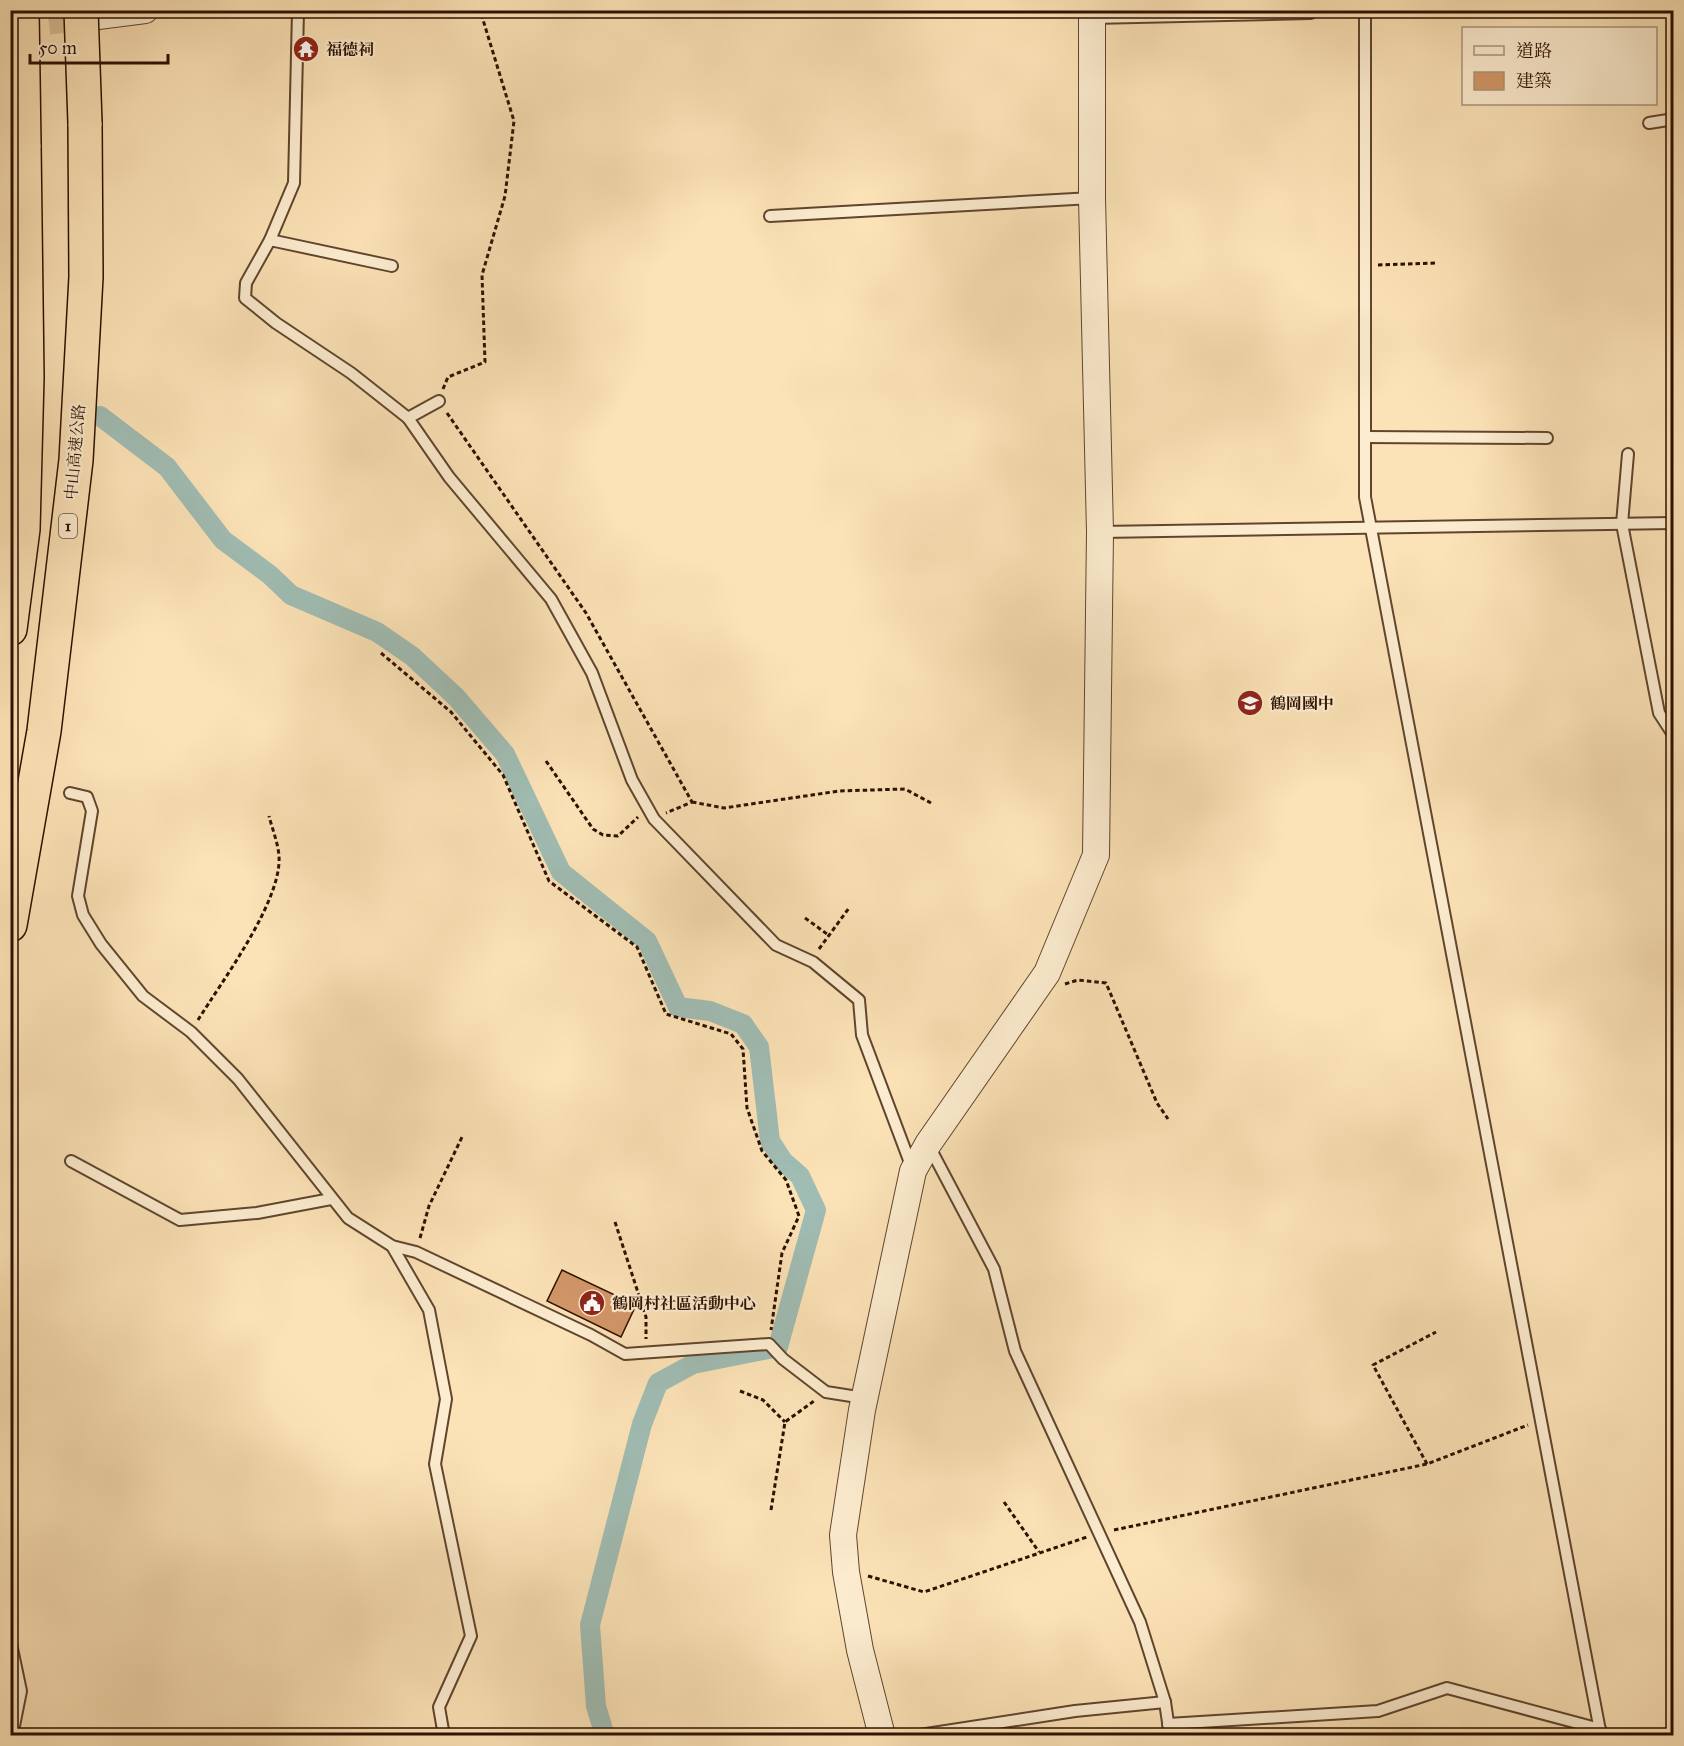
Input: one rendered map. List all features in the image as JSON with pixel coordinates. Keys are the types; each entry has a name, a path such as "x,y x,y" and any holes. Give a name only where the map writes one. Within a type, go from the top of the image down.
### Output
{"highway":[{"path":"10,629 22,529 27,377 22,10"},
{"name":"中山高速公路","path":"10,925 44,731 76,460 86,277 85,123 89,13"}],"street":[{"path":"89,13 145,10"},
{"path":"882,1736 860,1650 846,1572 843,1535 864,1398 914,1171 928,1144 1047,973 1096,855 1100,532 1092,198 1092,14"}],"lane":[{"path":"295,10 298,11 294,183 270,240 246,283 245,298 276,323 351,373 408,418 449,477 551,599 592,673 632,780 654,819 776,945 813,962 859,1000 862,1035 914,1171"},
{"path":"928,1144 994,1269 1015,1351 1140,1622 1165,1702 1169,1730 1378,1711 1447,1688 1600,1732 1365,497 1365,10"},
{"path":"1092,14 1311,13"},
{"path":"1649,123 1674,119"},
{"path":"770,216 1092,198"},
{"path":"270,240 392,266"},
{"path":"408,418 439,401"},
{"path":"1365,437 1547,438"},
{"path":"1628,454 1622,524 1659,712 1674,736"},
{"path":"1100,532 1674,523"},
{"path":"70,793 87,797 92,811 78,896 83,915 101,944 143,996 190,1032 238,1079 348,1218 392,1246 416,1252 626,1354 769,1344 783,1359 826,1392 864,1398"},
{"path":"71,1161 180,1220 256,1213 331,1199"},
{"path":"392,1246 429,1310 446,1399 435,1464 471,1636 439,1707 444,1736"},
{"path":"10,1639 21,1691 12,1736"},
{"path":"913,1736 1075,1711 1165,1702"}],"path":[{"path":"480,10 514,121 505,196 482,275 485,362 448,377 439,401 586,613 692,802"},
{"path":"1364,266 1437,263"},
{"path":"381,652 451,712 503,775 549,881 637,947 666,1014 731,1034 743,1049 747,1108 762,1151 786,1180 799,1216 782,1253 769,1344"},
{"path":"546,760 593,829 603,835 618,836 647,807"},
{"path":"654,819 692,802 724,808 839,791 905,789 931,803"},
{"path":"190,1032 267,906 277,880 279,856 269,816"},
{"path":"813,962 827,934 849,908"},
{"path":"805,918 827,934"},
{"path":"1047,973 1060,985 1078,980 1106,983 1157,1103 1168,1119"},
{"path":"416,1252 429,1206 463,1135"},
{"path":"615,1222 646,1317 646,1353"},
{"path":"1427,1464 1373,1365 1436,1332"},
{"path":"740,1391 763,1400 785,1422"},
{"path":"771,1510 785,1422 826,1392"},
{"path":"846,1572 884,1579 924,1592 1097,1533 1427,1464 1542,1420"},
{"path":"1004,1502 1039,1552"}],"building":[{"name":"鶴岡村社區活動中心","path":"562,1270 636,1305 621,1337 547,1301"}],"waterway":[{"path":"100,416 167,467 223,540 270,575 291,595 377,632 412,656 456,697 505,754 561,872 647,941 678,1007 710,1011 743,1024 759,1047 770,1141 783,1161 800,1176 816,1210 778,1347 693,1364 658,1383 642,1424 590,1625 596,1706 605,1736"}],"tunnel":[{"path":"10,26 98,16"}],"place":[{"name":"福德祠","path":"306,49"},
{"name":"鶴岡國中","path":"1250,703"},
{"name":"鶴岡村社區活動中心","path":"592,1303"}]}
